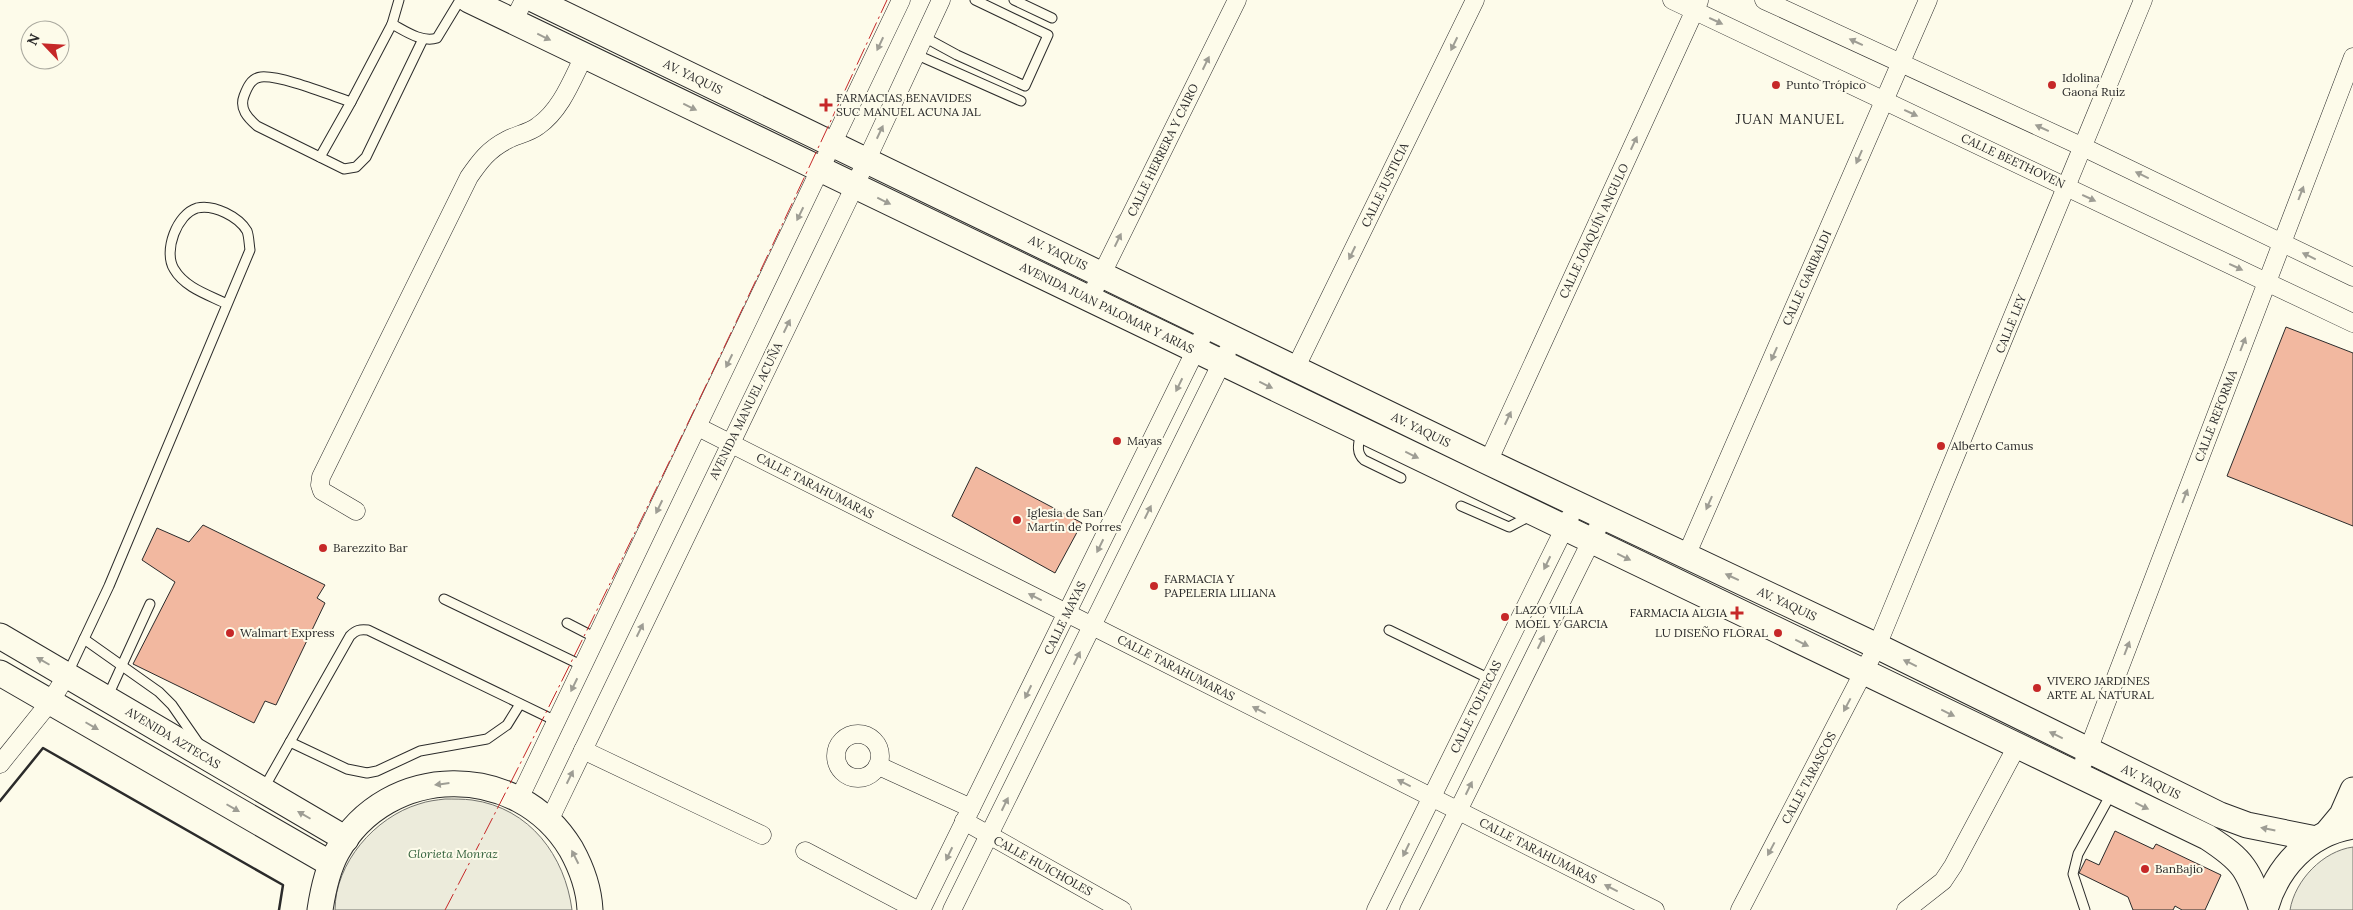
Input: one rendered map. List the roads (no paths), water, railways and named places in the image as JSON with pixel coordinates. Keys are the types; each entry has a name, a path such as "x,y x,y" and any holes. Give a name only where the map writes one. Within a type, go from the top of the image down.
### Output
{"street":[{"path":"469,0 854,186"},
{"path":"514,22 524,0"},
{"name":"AV. YAQUIS","path":"535,0 1208,325 1294,369 1877,646 2220,815 2247,824 2321,836"},
{"path":"519,799 901,0"},
{"name":"AVENIDA MANUEL ACUÑA","path":"549,821 867,160 940,0"},
{"name":"CALLE HERRERA Y CAIRO","path":"1089,300 1237,0"},
{"name":"CALLE JUSTICIA","path":"1294,369 1475,0"},
{"name":"CALLE BEETHOVEN","path":"1672,0 1698,5 1884,100 2353,322"},
{"path":"1764,0 2083,146 2353,277"},
{"name":"CALLE GARIBALDI","path":"1686,556 1928,0"},
{"name":"CALLE LEY","path":"1877,646 2067,187 2142,0"},
{"name":"CALLE JOAQUÍN ANGULO","path":"1488,462 1698,5"},
{"path":"356,510 322,491 321,477 468,177 484,154 506,140 538,127 553,113 568,89 584,56"},
{"name":"CALLE REFORMA","path":"2079,776 2353,57"},
{"name":"AVENIDA JUAN PALOMAR Y ARIAS","path":"854,186 1222,364"},
{"name":"CALLE MAYAS","path":"921,910 1208,325"},
{"path":"952,910 1234,338"},
{"name":"AV. YAQUIS","path":"1222,364 2207,837 2230,852 2246,870 2264,910"},
{"name":"CALLE TARAHUMARAS","path":"698,426 1655,910"},
{"name":"CALLE TOLTECAS","path":"1376,910 1577,503"},
{"path":"1409,910 1603,517"},
{"name":"AVENIDA AZTECAS","path":"0,636 346,839"},
{"name":"CALLE TARASCOS","path":"1740,910 1877,646"},
{"path":"0,673 331,864"},
{"path":"0,764 50,702 67,675"},
{"path":"1906,910 1930,893 1948,874 2017,746"},
{"path":"583,750 762,834"},
{"name":"CALLE HUICHOLES","path":"879,766 968,815 989,835 1122,910"},
{"path":"320,910 323,888 331,864 346,839 362,821 381,806 402,794 425,786 449,783 473,784 497,790 519,799 549,821 564,838 576,859 585,880 590,910"},
{"path":"2264,910 2276,880 2287,864 2321,836 2342,815 2353,790"},
{"path":"2321,836 2353,826"},
{"path":"805,851 917,910"}],"lane":[{"path":"320,157 392,24 400,0"},
{"path":"392,24 423,39 438,38 460,0"},
{"path":"924,37 957,55 1025,86 1048,35 975,0"},
{"path":"1014,0 1052,18"},
{"path":"351,102 274,78 259,77 248,84 242,100 245,115 257,126 344,169 356,167 366,158 423,39"},
{"path":"916,54 1021,101"},
{"path":"67,675 110,586 250,250 247,232 234,218 215,209 197,208 180,220 170,246 173,268 188,285 227,304"},
{"path":"1362,431 1359,455 1364,460 1401,478"},
{"path":"1461,506 1509,527 1534,514"},
{"path":"444,599 583,666"},
{"path":"107,698 150,604"},
{"path":"567,623 596,638"},
{"path":"262,791 350,636 354,631 361,629 368,630 556,721"},
{"path":"1390,630 1490,679"},
{"path":"84,639 159,692 172,706 210,760"},
{"path":"290,742 346,769 366,773 376,771 420,751 487,739 507,725 520,704"},
{"path":"2085,910 2073,874 2078,854 2112,792"}],"place":[{"name":"Punto Trópico","path":"1776,85"},
{"name":"Idolina Gaona Ruiz","path":"2052,85"},
{"name":"FARMACIAS BENAVIDES SUC MANUEL ACUNA JAL","path":"826,105"},
{"name":"Mayas","path":"1117,441"},
{"name":"Alberto Camus","path":"1941,446"},
{"name":"Iglesia de San Martín de Porres","path":"1017,520"},
{"name":"Barezzito Bar","path":"323,548"},
{"name":"FARMACIA Y PAPELERIA LILIANA","path":"1154,586"},
{"name":"FARMACIA ALGIA","path":"1737,613"},
{"name":"LAZO VILLA MOEL Y GARCIA","path":"1505,617"},
{"name":"Walmart Express","path":"230,633"},
{"name":"LU DISEÑO FLORAL","path":"1778,633"},
{"name":"VIVERO JARDINES ARTE AL NATURAL","path":"2037,688"},
{"name":"BanBajio","path":"2145,869"}],"district":[{"name":"JUAN MANUEL","path":"1790,119"}],"park label":[{"name":"Glorieta Monraz","path":"453,854"}]}
